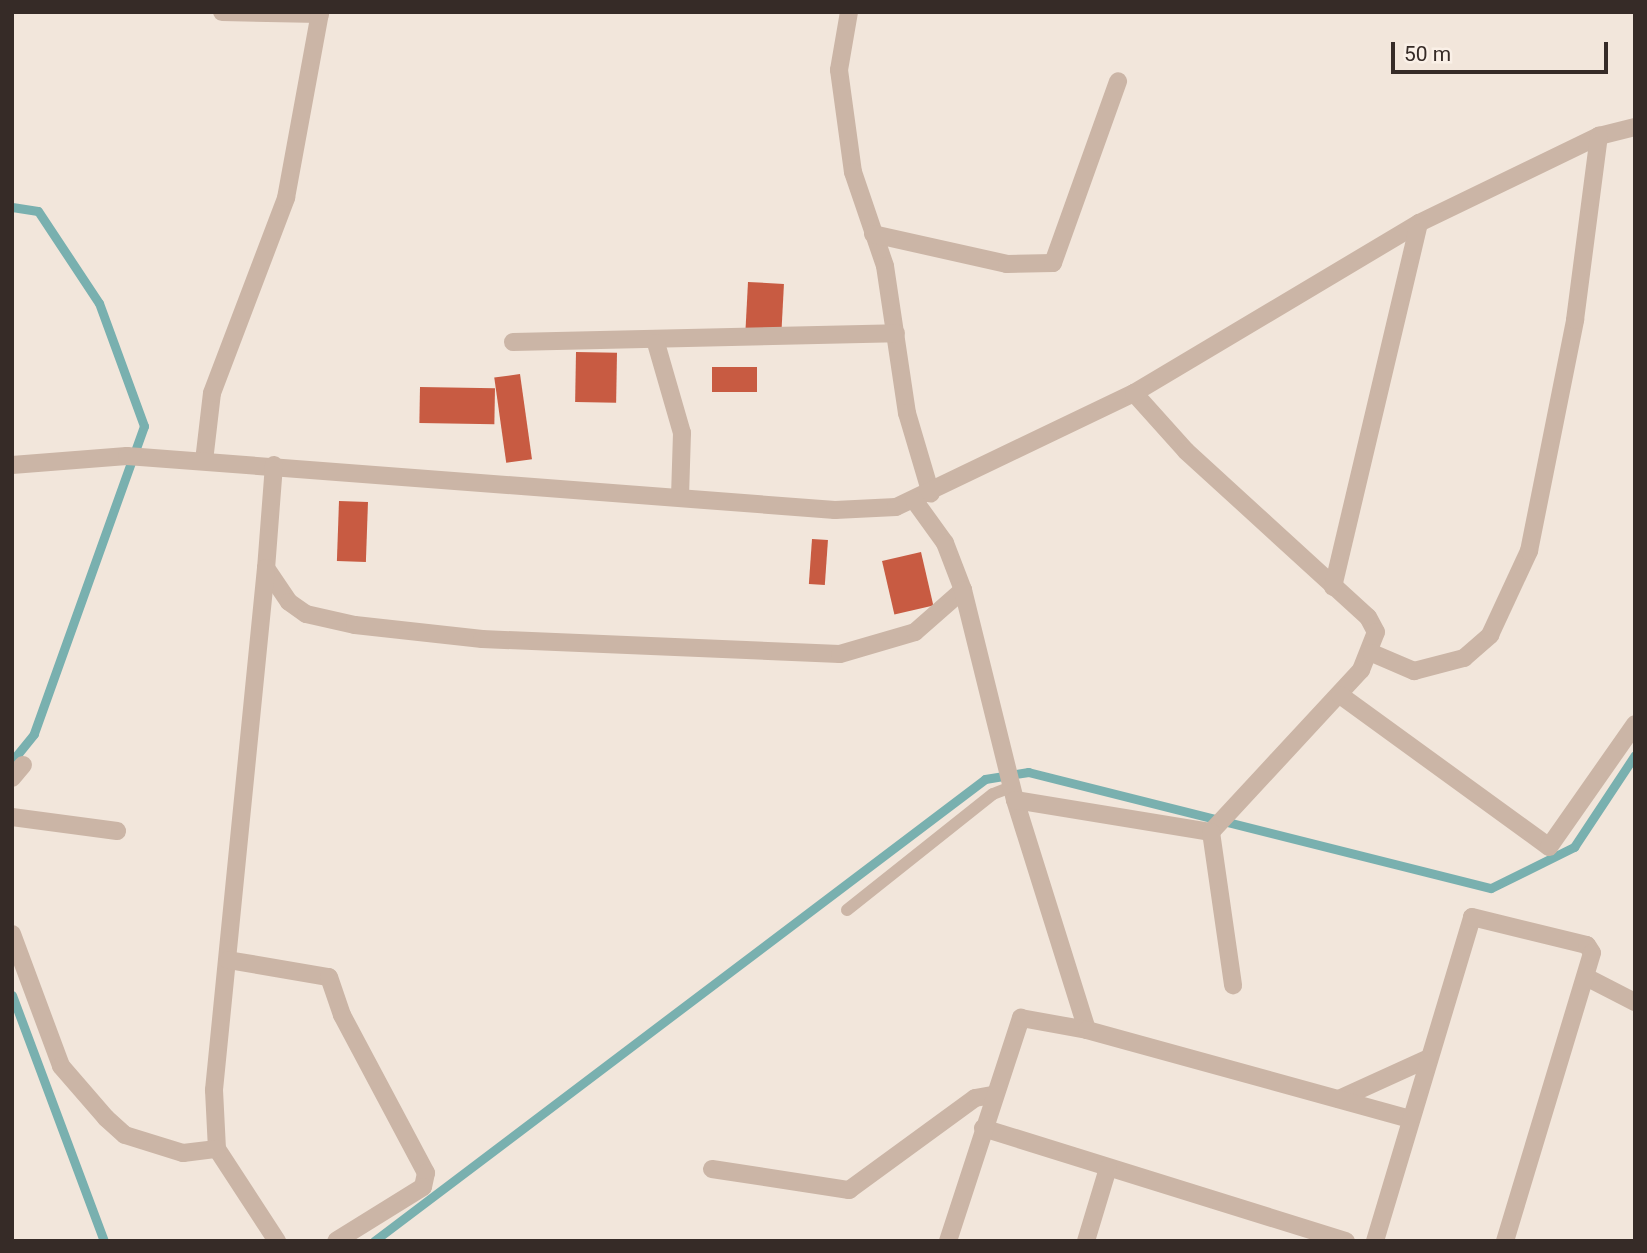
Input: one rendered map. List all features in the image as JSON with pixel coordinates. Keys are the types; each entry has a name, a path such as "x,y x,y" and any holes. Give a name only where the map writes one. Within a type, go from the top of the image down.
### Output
{"street":[{"path":"204,461 212,393 286,198 320,13 222,12"},
{"path":"849,12 839,70 859,204 873,234 896,333 907,413 931,494"},
{"path":"873,234 1007,264 1053,263 1118,81"},
{"path":"12,465 127,456 274,465 835,510 914,500 1134,393 1419,223 1599,136 1635,127"},
{"path":"1372,653 1414,671 1464,658 1490,635 1529,551 1576,320 1599,136"},
{"path":"1333,587 1419,223"},
{"path":"513,342 656,343 896,333"},
{"path":"656,343 682,433 680,497"},
{"path":"1134,393 1186,451 1373,624 1372,653 1340,695 1212,831"},
{"path":"274,465 267,568 214,1090 217,1149 246,1203 277,1241"},
{"path":"914,500 945,543 963,590 1011,783 1087,1030"},
{"path":"267,568 283,595 306,614 355,625 482,639 771,653 840,654 891,643 937,618 963,590"},
{"path":"1340,695 1549,847 1635,724"},
{"path":"1011,783 1212,831"},
{"path":"12,817 117,831"},
{"path":"1212,831 1233,985"},
{"path":"1376,1241 1472,917 1587,945 1588,978 1505,1241"},
{"path":"12,933 61,1066 106,1118 125,1135 183,1153 217,1149"},
{"path":"228,960 330,977 342,1015 426,1172 423,1186 336,1241"},
{"path":"1588,978 1635,1002"},
{"path":"948,1241 992,1095 1020,1018 1087,1030 1412,1119"},
{"path":"1339,1099 1429,1058"},
{"path":"712,1169 849,1190 975,1098 992,1095"},
{"path":"982,1128 1346,1241"},
{"path":"1086,1241 1108,1168"}],"lane":[{"path":"847,910 993,794 1011,783"}],"building":[{"path":"748,282 784,284 781,334 745,332"},
{"path":"576,352 617,353 616,403 575,402"},
{"path":"712,367 757,367 757,392 712,392"},
{"path":"520,374 532,459 506,463 494,378"},
{"path":"420,387 495,388 494,424 419,423"},
{"path":"339,501 368,502 366,562 337,561"},
{"path":"812,539 828,540 825,585 809,584"},
{"path":"921,552 933,606 894,615 882,561"}],"waterway":[{"path":"12,207 38,211 99,303 144,426 34,734 12,761"},
{"path":"374,1241 985,779 1028,772 1491,888 1574,847 1635,755"},
{"path":"12,995 104,1241"}]}
